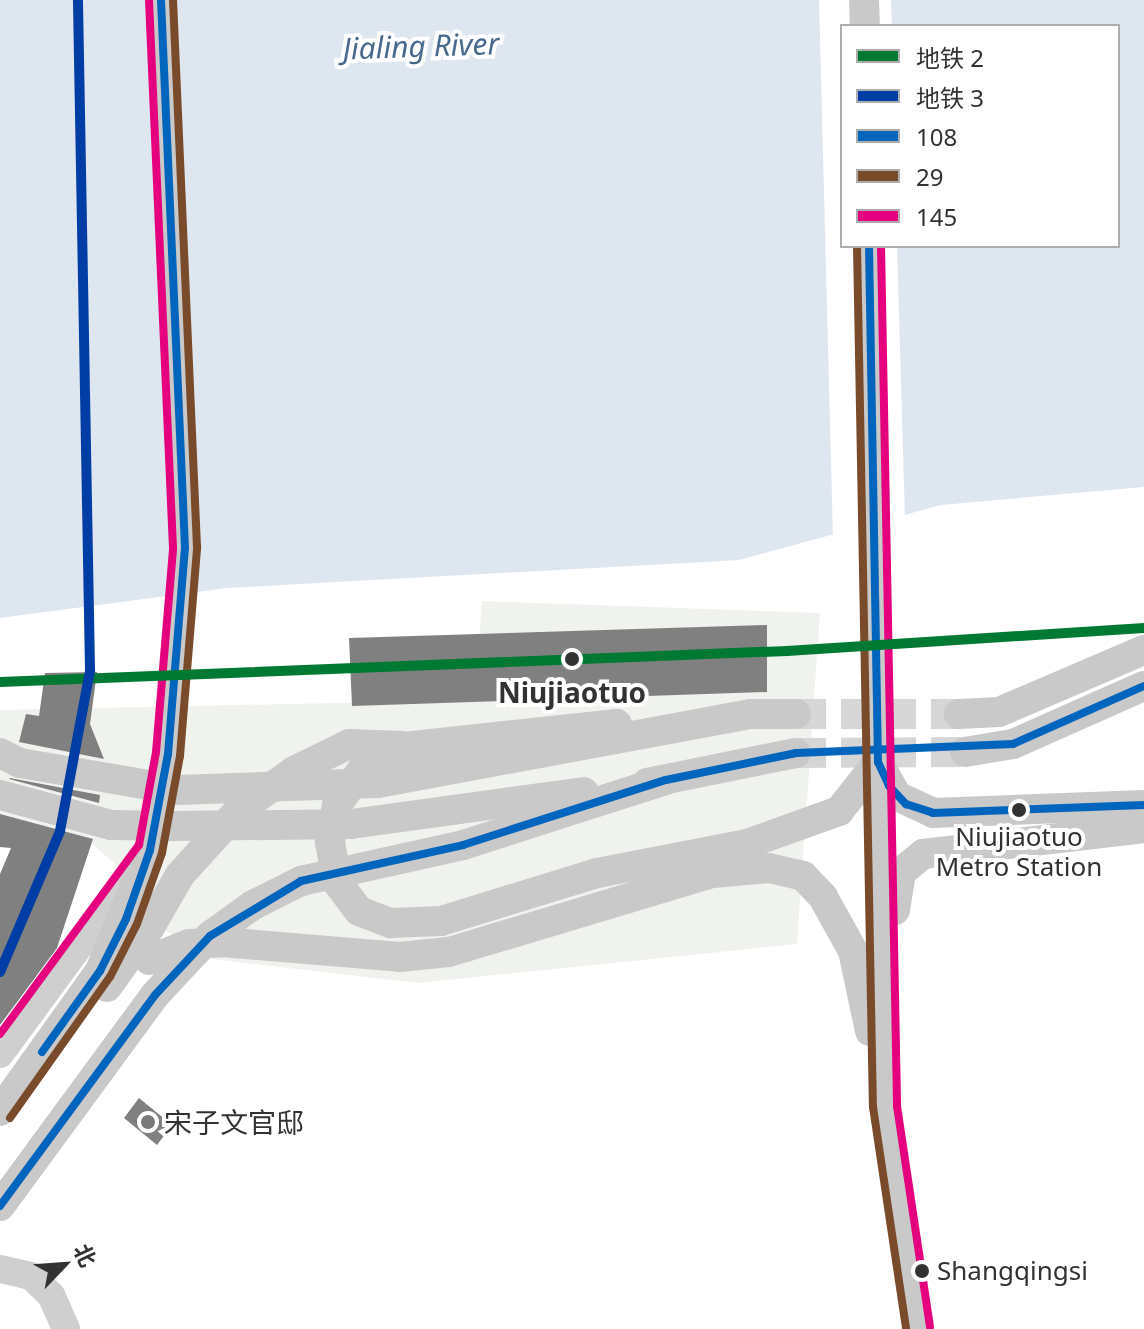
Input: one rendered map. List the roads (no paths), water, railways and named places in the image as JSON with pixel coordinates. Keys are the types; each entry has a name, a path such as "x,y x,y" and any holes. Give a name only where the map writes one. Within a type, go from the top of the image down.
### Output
{"main road":[{"path":"107,976 150,850 168,754 185,548 161,0"},
{"path":"864,0 865,24"},
{"path":"869,248 885,1107"},
{"path":"959,714 999,712 1144,650"},
{"path":"965,752 1013,744 1144,686"},
{"path":"5,1101 150,927 180,875 238,811 294,771 349,744 413,746 751,714 796,714"},
{"path":"10,758 178,790 378,783 751,714"},
{"path":"413,746 364,767 337,805 330,842 337,882 359,911 391,923 441,921 597,873 747,844 839,811 878,762"},
{"path":"0,795 111,825 351,824 666,780 796,753"},
{"path":"878,762 897,796 919,810 1065,812"},
{"path":"0,1206 155,995 210,936 253,905 301,881 463,845 666,780"},
{"path":"878,796 902,824 925,832 1065,812 1144,805"},
{"path":"885,1107 896,885 910,862 957,846 1144,828"},
{"path":"0,1054 150,850"},
{"path":"107,976 189,944 222,942 399,957 449,952 713,873 769,868 803,876 823,897 853,951 885,1107 918,1329"},
{"path":"0,1269 31,1276 51,1295 66,1329"}],"water":[{"name":"Jialing River","path":"0,0 1144,0 1144,487 941,505 739,560 227,588 0,618"}],"tunnel":[{"path":"796,714 959,714"},
{"path":"796,753 965,752"}],"metro line":[{"name":"3","path":"0,972 60,831 90,670 78,0"},
{"name":"2","path":"0,682 787,651 1144,628"}],"place":[{"name":"Niujiaotuo","path":"572,659"},
{"name":"Niujiaotuo Metro Station","path":"1019,810"},
{"name":"宋子文官邸","path":"148,1122"},
{"name":"Shangqingsi","path":"922,1271"}]}
